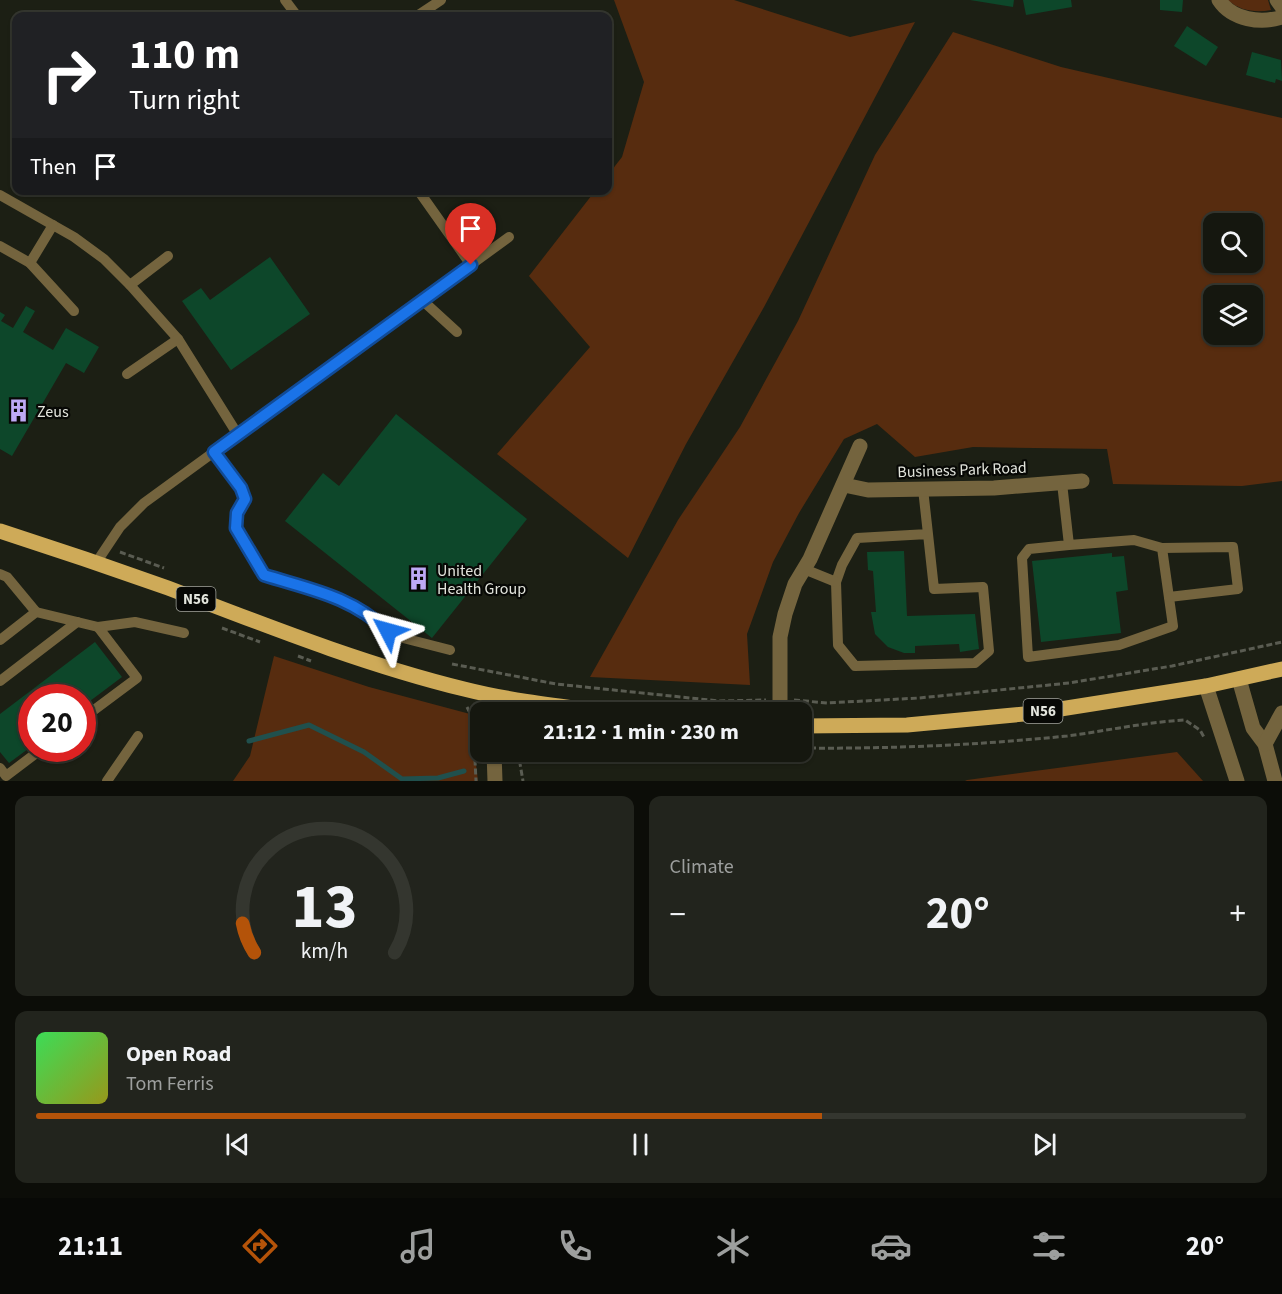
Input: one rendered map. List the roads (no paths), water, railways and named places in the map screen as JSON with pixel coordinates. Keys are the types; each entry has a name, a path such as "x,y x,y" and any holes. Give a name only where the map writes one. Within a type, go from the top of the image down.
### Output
{"main road":[{"name":"N56","path":"0,531 96,563 347,654 463,689 494,702"},
{"name":"N56","path":"812,726 907,725 1035,713 1206,686 1282,669"}],"street":[{"path":"1219,0 1224,7 1247,19 1271,20 1282,17"},
{"path":"1277,0 1282,7"},
{"path":"780,702 780,637 795,584 844,485 860,446"},
{"name":"Business Park Road","path":"844,485 867,490 994,488 1082,481"},
{"path":"1239,679 1253,728 1265,744 1275,781"},
{"path":"1206,686 1237,781"},
{"path":"1265,744 1282,713"},
{"path":"494,762 495,781"}],"lane":[{"path":"423,12 441,0"},
{"path":"0,195 74,237 104,259 130,285 178,339 238,435"},
{"path":"422,195 471,265"},
{"path":"30,263 53,225"},
{"path":"96,563 120,527 144,503 509,237"},
{"path":"0,246 30,263 74,311"},
{"path":"130,285 168,256"},
{"path":"423,300 457,332"},
{"path":"127,374 178,339"},
{"path":"214,452 241,488 245,499 237,513 236,528 264,575 343,599 388,631 403,638 450,650"},
{"path":"1062,483 1069,544"},
{"path":"923,489 928,534 934,589 983,587 989,651 975,663 855,666 838,645 836,582 842,565 857,538 928,534"},
{"path":"1162,548 1173,626 1119,645 1028,657 1022,558 1029,549 1134,540 1162,548 1233,547 1238,589 1169,597"},
{"path":"804,568 836,582"},
{"path":"0,574 7,577 36,612 98,627 135,622 184,633"},
{"path":"0,640 36,612"},
{"path":"0,681 76,622"},
{"path":"96,708 136,678 98,627"},
{"path":"107,781 138,736"},
{"path":"0,768 6,776 24,762"}],"waterway":[{"path":"249,741 309,725 364,752 402,779 438,778 464,771"}],"place":[{"name":"Zeus","path":"19,411"},
{"name":"United Health Group","path":"419,579"}]}
